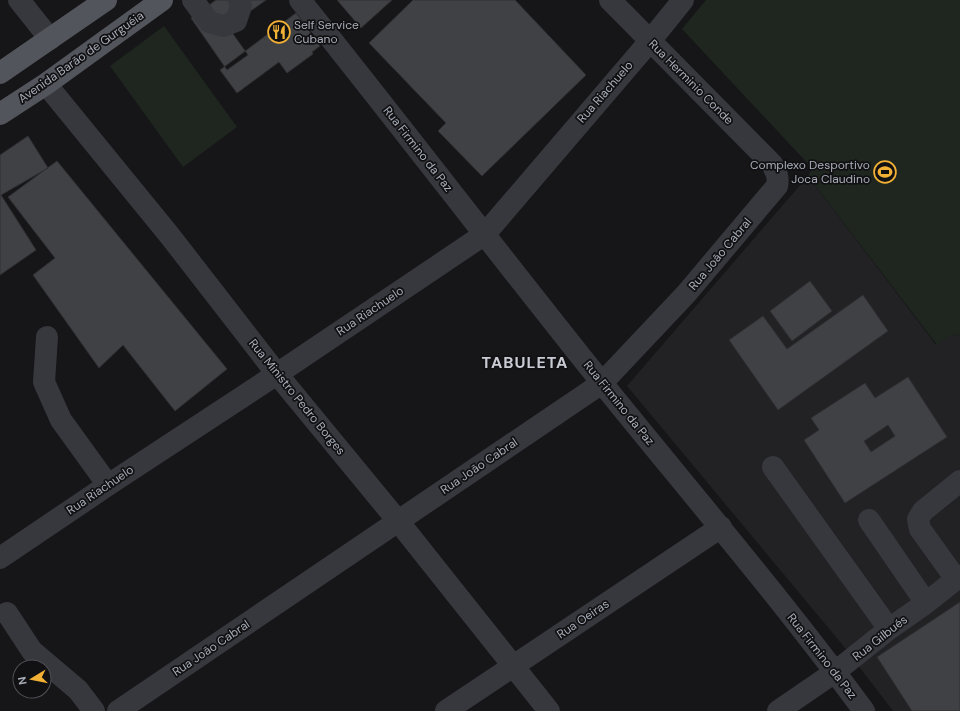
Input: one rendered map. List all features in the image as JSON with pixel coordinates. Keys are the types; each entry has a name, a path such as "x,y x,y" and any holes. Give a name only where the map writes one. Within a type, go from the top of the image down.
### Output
{"main road":[{"path":"0,73 106,0"},
{"name":"Avenida Barão de Gurguéia","path":"0,114 46,84 162,0"}],"street":[{"path":"19,0 50,38"},
{"path":"193,0 209,22 223,26 236,21 241,6 239,0"},
{"name":"Rua Firmino da Paz","path":"300,0 371,88 602,383 836,672 864,711"},
{"name":"Rua Herminio Conde","path":"610,0 772,164"},
{"name":"Rua Riachuelo","path":"0,558 485,234 683,0"},
{"name":"Rua Ministro Pedro Borges","path":"46,84 170,236 277,374 398,521 548,711"},
{"name":"Rua João Cabral","path":"118,711 602,383 686,294 773,192 777,186 778,177 772,164"},
{"path":"47,337 44,382 60,420 108,485"},
{"path":"772,467 889,629"},
{"path":"958,577 920,529 918,519 923,511 960,481"},
{"path":"869,520 926,603"},
{"name":"Rua Oeiras","path":"446,711 720,527"},
{"name":"Rua Gilbués","path":"778,711 836,672 889,629 926,603 958,577"},
{"path":"7,613 32,651 78,690 94,711"}],"shaded area":[{"name":"Complexo Desportivo Joca Claudino","path":"706,0 960,0 960,336 953,334 937,345 808,176 812,168 682,29"},
{"path":"164,26 237,127 183,167 110,66"},
{"path":"808,176 936,345 953,334 960,336 960,711 893,711 841,643 627,386"}],"building":[{"path":"216,0 266,0 228,27 248,55 227,70 191,18"},
{"path":"337,0 392,0 361,28"},
{"path":"413,0 515,0 586,75 482,176 438,131 446,123 369,43"},
{"path":"296,13 320,46 312,52 313,54 287,73 279,62 237,93 220,70"},
{"path":"28,136 48,168 1,195 36,250 0,275 0,155"},
{"path":"57,161 227,369 175,411 123,345 99,368 33,275 55,258 8,197"},
{"path":"810,281 832,311 792,341 770,311"},
{"path":"863,295 888,331 778,410 729,340 763,316 787,349"},
{"path":"908,377 947,437 845,503 804,440 819,430 811,418 865,383 875,398","holes":["888,425 895,436 871,452 864,441"]},
{"path":"960,602 960,711 912,711 877,657"}],"place":[{"name":"Self Service Cubano","path":"279,32"},
{"name":"Complexo Desportivo Joca Claudino","path":"885,172"}],"district":[{"name":"TABULETA","path":"525,362"}]}
